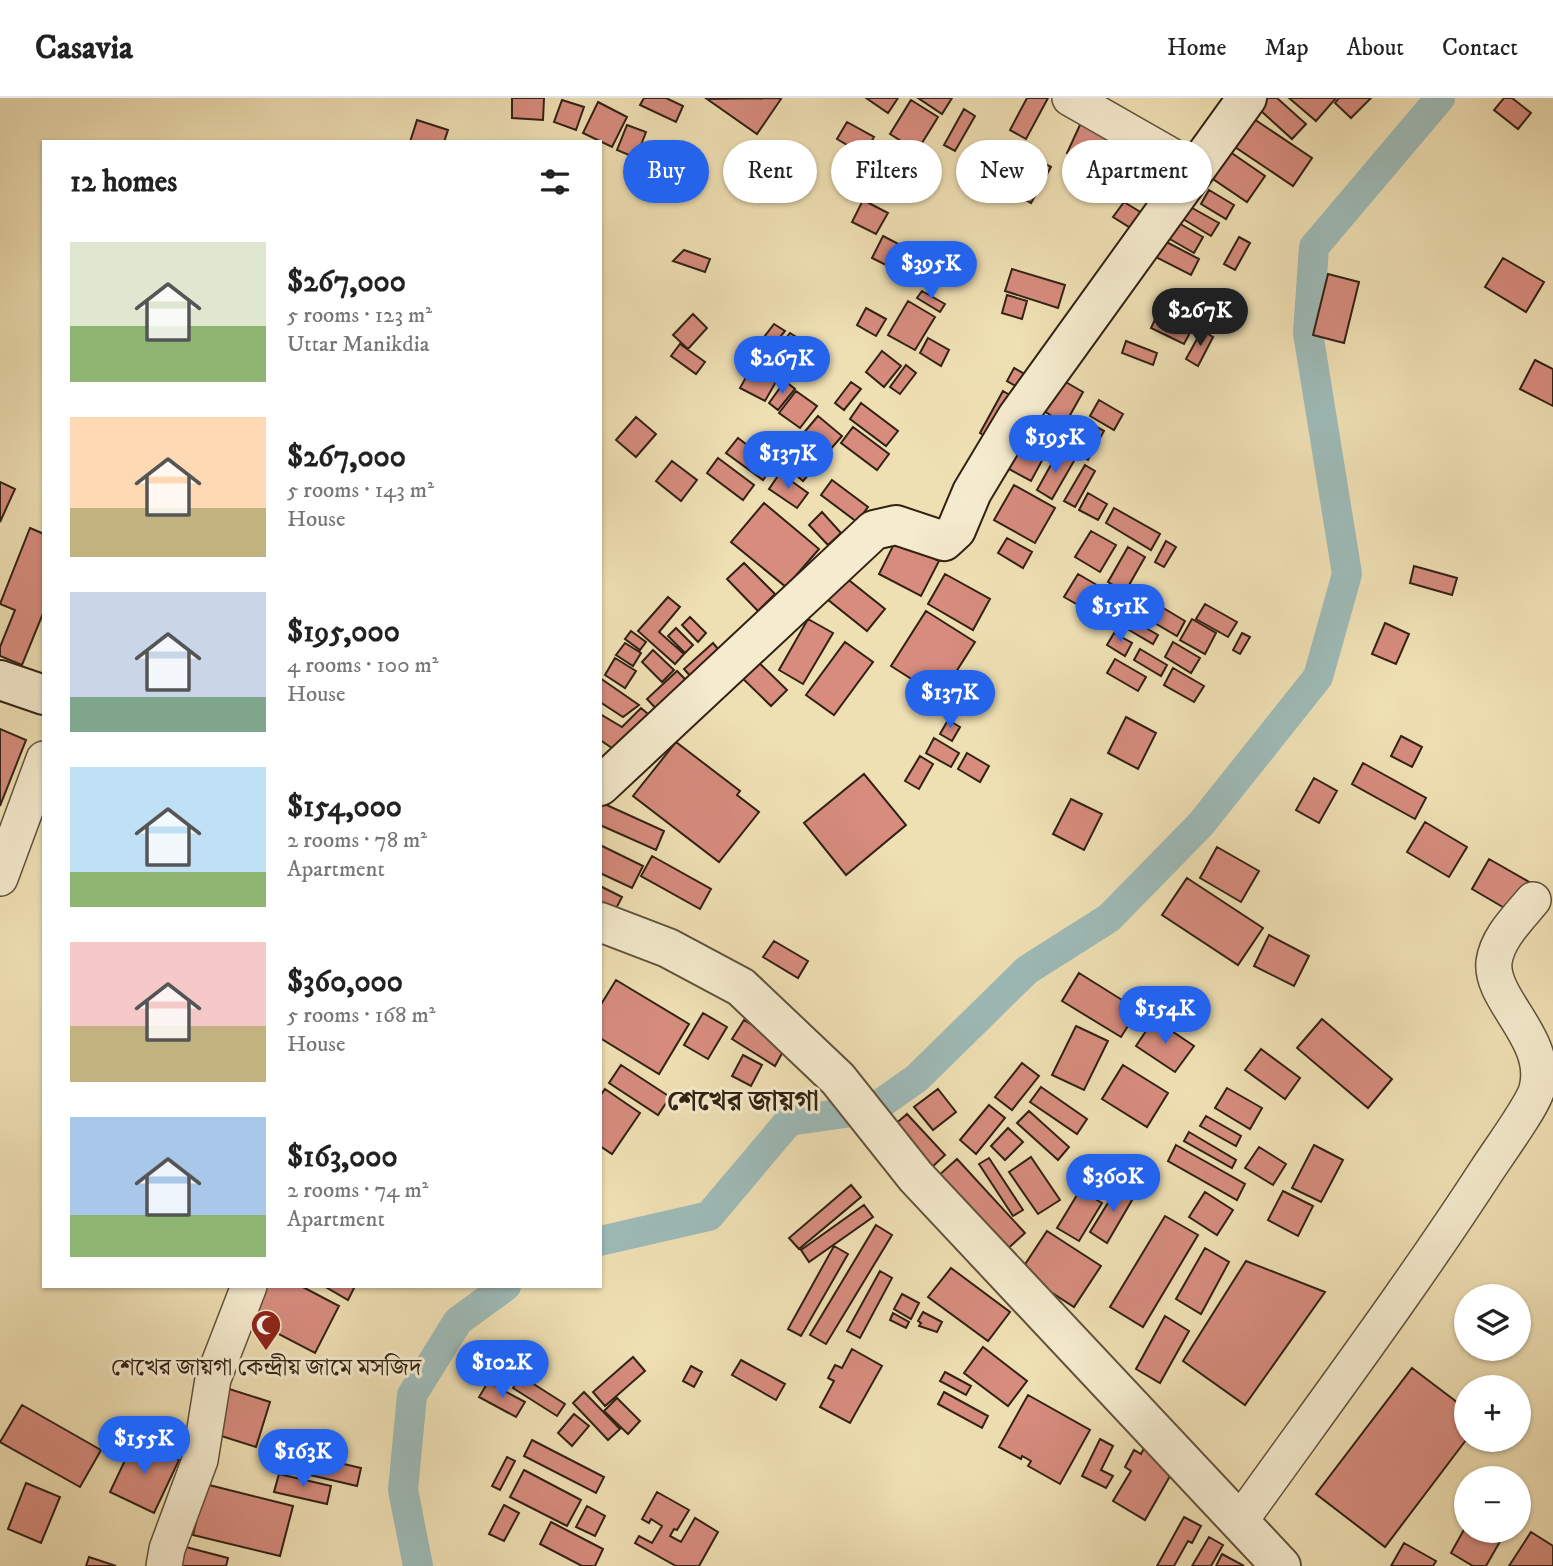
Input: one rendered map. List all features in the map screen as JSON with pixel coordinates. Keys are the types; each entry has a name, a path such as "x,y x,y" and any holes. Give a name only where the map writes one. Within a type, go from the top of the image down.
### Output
{"main road":[{"path":"1212,147 1247,98"},
{"path":"602,784 874,530 896,525 944,541 956,530 972,492 1017,417 1172,203"},
{"path":"0,680 42,694"},
{"path":"602,923 668,948 741,987 838,1079 916,1177 1281,1566"}],"street":[{"path":"1070,98 1144,140"},
{"path":"0,878 42,764"},
{"path":"1240,1521 1472,1193 1537,1090 1537,1062 1528,1033 1500,986 1494,963 1500,944 1533,900"},
{"path":"164,1566 167,1549 200,1460 213,1379 248,1288"}],"building":[{"path":"512,98 544,98 543,120 512,118"},
{"path":"644,98 666,98 683,106 676,122 640,105"},
{"path":"866,98 898,98 888,113"},
{"path":"918,98 952,98 942,114"},
{"path":"1027,98 1048,98 1026,139 1010,130"},
{"path":"1253,98 1277,98 1306,124 1292,139 1250,101"},
{"path":"1289,98 1336,98 1316,121"},
{"path":"1339,98 1371,98 1351,118 1335,103"},
{"path":"1504,98 1512,98 1531,113 1518,129 1494,110"},
{"path":"707,99 781,99 757,134"},
{"path":"562,100 584,107 576,130 554,122"},
{"path":"911,100 938,117 924,140 900,140 890,134"},
{"path":"598,102 627,117 612,147 583,133"},
{"path":"964,109 975,116 961,140 956,140 955,151 944,145"},
{"path":"1245,113 1312,158 1293,186 1226,141"},
{"path":"1085,114 1126,140 1073,140"},
{"path":"417,120 448,130 445,140 411,140"},
{"path":"847,122 874,137 872,140 837,139"},
{"path":"627,125 646,132 643,140 623,140 623,153 617,150"},
{"path":"1223,147 1265,176 1247,202 1212,178 1212,162"},
{"path":"1212,192 1234,205 1226,219 1201,204 1212,203"},
{"path":"862,203 869,203 888,213 876,234 852,222"},
{"path":"1123,203 1147,216 1137,232 1113,217"},
{"path":"1185,204 1219,223 1211,236 1178,216"},
{"path":"1170,218 1203,237 1194,253 1161,234"},
{"path":"883,236 908,249 896,270 872,258"},
{"path":"1157,237 1199,259 1191,275 1148,253"},
{"path":"1239,237 1250,243 1235,270 1224,264"},
{"path":"684,250 710,259 705,272 673,261"},
{"path":"1503,258 1544,282 1526,312 1485,287"},
{"path":"1012,269 1065,285 1058,308 1005,291"},
{"path":"1328,274 1359,282 1344,343 1313,335"},
{"path":"922,291 945,304 940,312 917,298"},
{"path":"1007,295 1027,301 1022,319 1002,313"},
{"path":"908,301 935,317 915,350 888,335"},
{"path":"866,308 886,319 876,336 857,325"},
{"path":"1159,311 1193,327 1184,344 1151,328"},
{"path":"693,314 707,328 688,349 673,335"},
{"path":"774,324 785,331 768,352 758,345"},
{"path":"1202,330 1213,337 1198,366 1186,359"},
{"path":"790,333 801,340 784,361 774,354"},
{"path":"928,338 949,350 941,366 920,353"},
{"path":"1126,341 1157,353 1153,365 1122,353"},
{"path":"680,344 705,362 696,374 671,356"},
{"path":"882,351 901,366 884,387 866,372"},
{"path":"756,359 781,373 765,401 740,388"},
{"path":"1535,360 1553,369 1553,406 1520,389"},
{"path":"906,365 916,373 900,394 890,387"},
{"path":"1014,368 1034,379 1026,392 1007,381"},
{"path":"1057,377 1083,392 1065,424 1039,408"},
{"path":"785,381 795,389 778,410 769,403"},
{"path":"851,382 861,389 844,410 835,403"},
{"path":"796,391 817,406 800,428 779,413"},
{"path":"1003,391 1020,401 997,443 980,433"},
{"path":"1099,400 1123,414 1114,430 1090,416"},
{"path":"861,403 898,431 886,446 850,419"},
{"path":"818,416 842,436 803,481 780,461"},
{"path":"636,417 656,434 636,457 616,440"},
{"path":"1082,419 1104,431 1088,460 1065,447"},
{"path":"1015,425 1051,444 1031,481 996,462"},
{"path":"853,427 889,454 877,470 841,443"},
{"path":"738,438 774,465 763,480 726,453"},
{"path":"1058,452 1074,461 1052,499 1037,490"},
{"path":"718,458 754,485 743,500 707,473"},
{"path":"672,461 697,480 681,501 656,481"},
{"path":"1085,465 1095,471 1075,507 1064,501"},
{"path":"780,473 808,493 797,508 769,489"},
{"path":"832,480 868,507 857,522 821,495"},
{"path":"0,482 15,489 0,522"},
{"path":"1014,485 1055,508 1035,543 994,520"},
{"path":"1088,493 1107,504 1098,520 1079,510"},
{"path":"764,503 819,549 786,587 731,542"},
{"path":"1114,508 1160,534 1151,550 1106,523"},
{"path":"822,512 841,533 828,545 809,525"},
{"path":"30,528 42,533 42,616 22,665 0,656 0,647 15,610 0,604"},
{"path":"1091,531 1116,545 1100,572 1075,557"},
{"path":"1007,538 1032,552 1023,568 998,553"},
{"path":"896,540 939,561 921,596 879,574"},
{"path":"1166,541 1176,547 1164,567 1155,562"},
{"path":"1128,547 1145,557 1125,592 1108,582"},
{"path":"744,563 775,594 758,611 727,579"},
{"path":"1414,566 1457,578 1452,595 1410,583"},
{"path":"840,573 885,609 867,631 822,595"},
{"path":"945,574 990,599 973,630 928,604"},
{"path":"1078,574 1114,595 1101,618 1064,597"},
{"path":"668,597 680,607 659,632 684,654 675,664 638,631"},
{"path":"1145,597 1185,621 1177,636 1136,612"},
{"path":"1205,604 1237,622 1228,637 1196,619"},
{"path":"926,611 975,642 940,697 891,666"},
{"path":"690,617 706,633 698,642 682,625"},
{"path":"808,619 833,633 803,684 779,670"},
{"path":"1192,619 1216,633 1205,654 1180,640"},
{"path":"1134,621 1158,635 1153,644 1129,630"},
{"path":"1385,623 1409,634 1396,664 1372,654"},
{"path":"676,628 693,645 685,653 668,636"},
{"path":"631,631 646,642 640,650 625,639"},
{"path":"1114,633 1132,643 1125,656 1107,645"},
{"path":"1242,633 1250,637 1240,654 1233,650"},
{"path":"845,642 873,662 834,715 806,695"},
{"path":"1173,642 1200,658 1191,673 1165,657"},
{"path":"625,643 641,653 633,666 616,655"},
{"path":"713,643 722,654 693,679 684,669"},
{"path":"1140,649 1167,665 1161,676 1134,660"},
{"path":"653,650 674,670 662,682 642,662"},
{"path":"751,655 787,690 771,706 736,672"},
{"path":"615,658 636,671 625,688 605,675"},
{"path":"1115,659 1146,677 1138,691 1107,673"},
{"path":"1173,668 1204,686 1194,702 1164,685"},
{"path":"677,671 692,686 661,714 647,699"},
{"path":"602,679 639,705 623,717 602,703"},
{"path":"641,708 655,720 621,754 602,741 602,715 622,727"},
{"path":"1126,717 1156,733 1138,769 1108,753"},
{"path":"948,720 960,727 952,741 940,734"},
{"path":"0,729 26,740 0,806"},
{"path":"1401,736 1422,747 1412,767 1391,756"},
{"path":"934,738 959,753 951,767 926,753"},
{"path":"676,742 740,791 737,795 759,812 719,862 633,796"},
{"path":"967,753 989,766 980,782 958,769"},
{"path":"920,756 933,764 919,789 905,781"},
{"path":"1363,763 1426,798 1415,819 1352,784"},
{"path":"864,774 906,825 846,875 804,823"},
{"path":"1314,778 1337,791 1319,823 1296,810"},
{"path":"1071,799 1102,814 1084,850 1053,834"},
{"path":"602,803 664,831 656,850 602,826"},
{"path":"1425,822 1467,847 1449,877 1407,852"},
{"path":"602,846 643,866 632,888 602,874"},
{"path":"1217,847 1259,871 1241,902 1200,878"},
{"path":"652,856 711,889 700,909 641,876"},
{"path":"1489,859 1531,883 1513,913 1472,889"},
{"path":"1187,878 1263,928 1238,965 1162,915"},
{"path":"602,887 622,897 609,922 602,919"},
{"path":"1269,935 1309,956 1294,986 1254,966"},
{"path":"774,941 808,961 798,978 763,957"},
{"path":"1079,973 1138,1010 1121,1037 1062,1001"},
{"path":"616,980 689,1024 659,1074 602,1039 602,1003"},
{"path":"703,1013 727,1027 708,1059 684,1045"},
{"path":"1154,1019 1194,1046 1175,1072 1136,1046"},
{"path":"1322,1019 1392,1079 1368,1108 1297,1048"},
{"path":"744,1020 786,1046 775,1066 732,1039"},
{"path":"1076,1026 1108,1041 1084,1090 1052,1075"},
{"path":"1261,1049 1300,1078 1285,1099 1245,1070"},
{"path":"743,1055 762,1065 751,1086 732,1076"},
{"path":"1022,1063 1039,1076 1012,1110 995,1097"},
{"path":"621,1065 670,1097 658,1115 609,1083"},
{"path":"1123,1065 1168,1093 1147,1127 1102,1099"},
{"path":"1041,1087 1087,1119 1077,1134 1030,1102"},
{"path":"1227,1088 1262,1108 1250,1129 1215,1108"},
{"path":"605,1089 640,1113 612,1154 602,1147 602,1093"},
{"path":"938,1089 956,1112 933,1130 914,1107"},
{"path":"989,1105 1005,1118 976,1154 960,1140"},
{"path":"1029,1111 1069,1147 1058,1160 1017,1123"},
{"path":"907,1114 945,1155 931,1168 892,1127"},
{"path":"1206,1116 1241,1136 1236,1146 1200,1126"},
{"path":"1008,1128 1023,1142 1005,1160 991,1146"},
{"path":"1189,1132 1236,1160 1232,1168 1184,1141"},
{"path":"1176,1145 1245,1184 1237,1200 1168,1161"},
{"path":"1314,1145 1343,1160 1321,1202 1292,1188"},
{"path":"1259,1147 1286,1164 1273,1185 1245,1168"},
{"path":"1031,1157 1060,1200 1038,1214 1009,1172"},
{"path":"989,1158 1023,1210 1013,1216 979,1164"},
{"path":"957,1159 1025,1233 1004,1252 937,1177"},
{"path":"851,1185 861,1197 799,1249 789,1238"},
{"path":"1119,1185 1135,1195 1107,1243 1090,1232"},
{"path":"1080,1190 1102,1203 1079,1241 1057,1228"},
{"path":"1283,1191 1313,1206 1298,1236 1268,1220"},
{"path":"1205,1192 1233,1210 1217,1235 1189,1217"},
{"path":"864,1205 873,1217 809,1262 801,1250"},
{"path":"1165,1216 1198,1235 1143,1327 1110,1307"},
{"path":"876,1225 892,1235 826,1344 810,1335"},
{"path":"1047,1231 1101,1266 1074,1307 1020,1272"},
{"path":"834,1246 848,1254 801,1336 788,1329"},
{"path":"1205,1248 1229,1262 1201,1314 1176,1299"},
{"path":"1246,1261 1325,1292 1245,1405 1183,1361"},
{"path":"951,1268 1010,1312 988,1341 928,1297"},
{"path":"880,1271 892,1278 860,1338 847,1331"},
{"path":"261,1288 305,1288 339,1306 315,1353 246,1317"},
{"path":"327,1288 354,1288 348,1300"},
{"path":"902,1294 919,1303 911,1319 894,1309"},
{"path":"923,1312 942,1322 937,1332 919,1326 921,1323 918,1321"},
{"path":"893,1313 909,1322 906,1328 890,1320"},
{"path":"1165,1316 1189,1331 1160,1383 1136,1369"},
{"path":"983,1347 1027,1381 1008,1406 964,1373"},
{"path":"852,1349 882,1366 850,1423 820,1407 834,1381 828,1378 835,1365 842,1368"},
{"path":"633,1357 645,1371 605,1406 593,1392"},
{"path":"741,1360 785,1384 776,1400 732,1375"},
{"path":"691,1366 702,1372 694,1387 683,1381"},
{"path":"1412,1368 1454,1400 1454,1452 1457,1452 1385,1547 1316,1494"},
{"path":"945,1372 971,1386 966,1395 940,1381"},
{"path":"521,1376 565,1404 557,1416 513,1388"},
{"path":"488,1382 525,1402 516,1417 479,1397"},
{"path":"226,1388 270,1402 256,1447 212,1433"},
{"path":"584,1392 620,1429 608,1440 573,1403"},
{"path":"944,1392 988,1416 982,1428 938,1404"},
{"path":"1028,1395 1090,1430 1060,1484 1028,1466 1031,1461 1022,1456 1021,1459 999,1447"},
{"path":"617,1398 640,1421 628,1434 604,1411"},
{"path":"22,1405 101,1450 80,1487 0,1442"},
{"path":"574,1414 589,1426 572,1446 558,1433"},
{"path":"135,1439 179,1460 154,1513 110,1492"},
{"path":"1100,1439 1113,1446 1101,1470 1113,1476 1106,1488 1082,1476"},
{"path":"532,1440 604,1477 596,1493 524,1456"},
{"path":"1146,1444 1178,1462 1145,1520 1113,1501 1131,1471 1125,1467 1134,1450 1141,1454"},
{"path":"297,1453 361,1468 357,1486 293,1471"},
{"path":"507,1457 515,1461 500,1490 492,1486"},
{"path":"524,1470 581,1500 567,1526 510,1497"},
{"path":"279,1474 331,1486 327,1504 274,1492"},
{"path":"26,1483 60,1497 41,1543 8,1529"},
{"path":"205,1484 293,1506 280,1556 193,1535"},
{"path":"657,1492 689,1510 677,1530 674,1529 670,1536 681,1542 695,1518 718,1532 699,1566 676,1566 635,1543 639,1536 652,1543 662,1526 651,1519 649,1523 642,1519"},
{"path":"504,1505 519,1513 504,1541 489,1534"},
{"path":"587,1506 605,1516 595,1536 576,1527"},
{"path":"1184,1517 1201,1526 1192,1543 1188,1541 1174,1566 1157,1566"},
{"path":"551,1522 603,1549 595,1566 582,1566 540,1544"},
{"path":"1531,1532 1553,1546 1553,1566 1509,1566 1524,1543 1531,1543"},
{"path":"1209,1537 1223,1545 1211,1566 1192,1566"},
{"path":"1404,1543 1436,1561 1433,1566 1391,1566"},
{"path":"1457,1543 1499,1543 1486,1566 1473,1566 1451,1553"},
{"path":"182,1546 228,1558 226,1566 177,1566"},
{"path":"1222,1554 1244,1566 1216,1566"},
{"path":"89,1557 116,1566 86,1566"}],"waterway":[{"path":"602,1241 709,1216 789,1121 873,1109 917,1078 1027,970 1109,918 1201,824 1318,677 1347,574 1308,333 1314,247 1440,98"},
{"path":"418,1566 403,1490 412,1395 458,1321 503,1288"}],"place":[{"name":"শেখের জায়গা কেন্দ্রীয় জামে মসজিদ","path":"266,1352"}],"district":[{"name":"শেখের জায়গা","path":"743,1100"}]}
